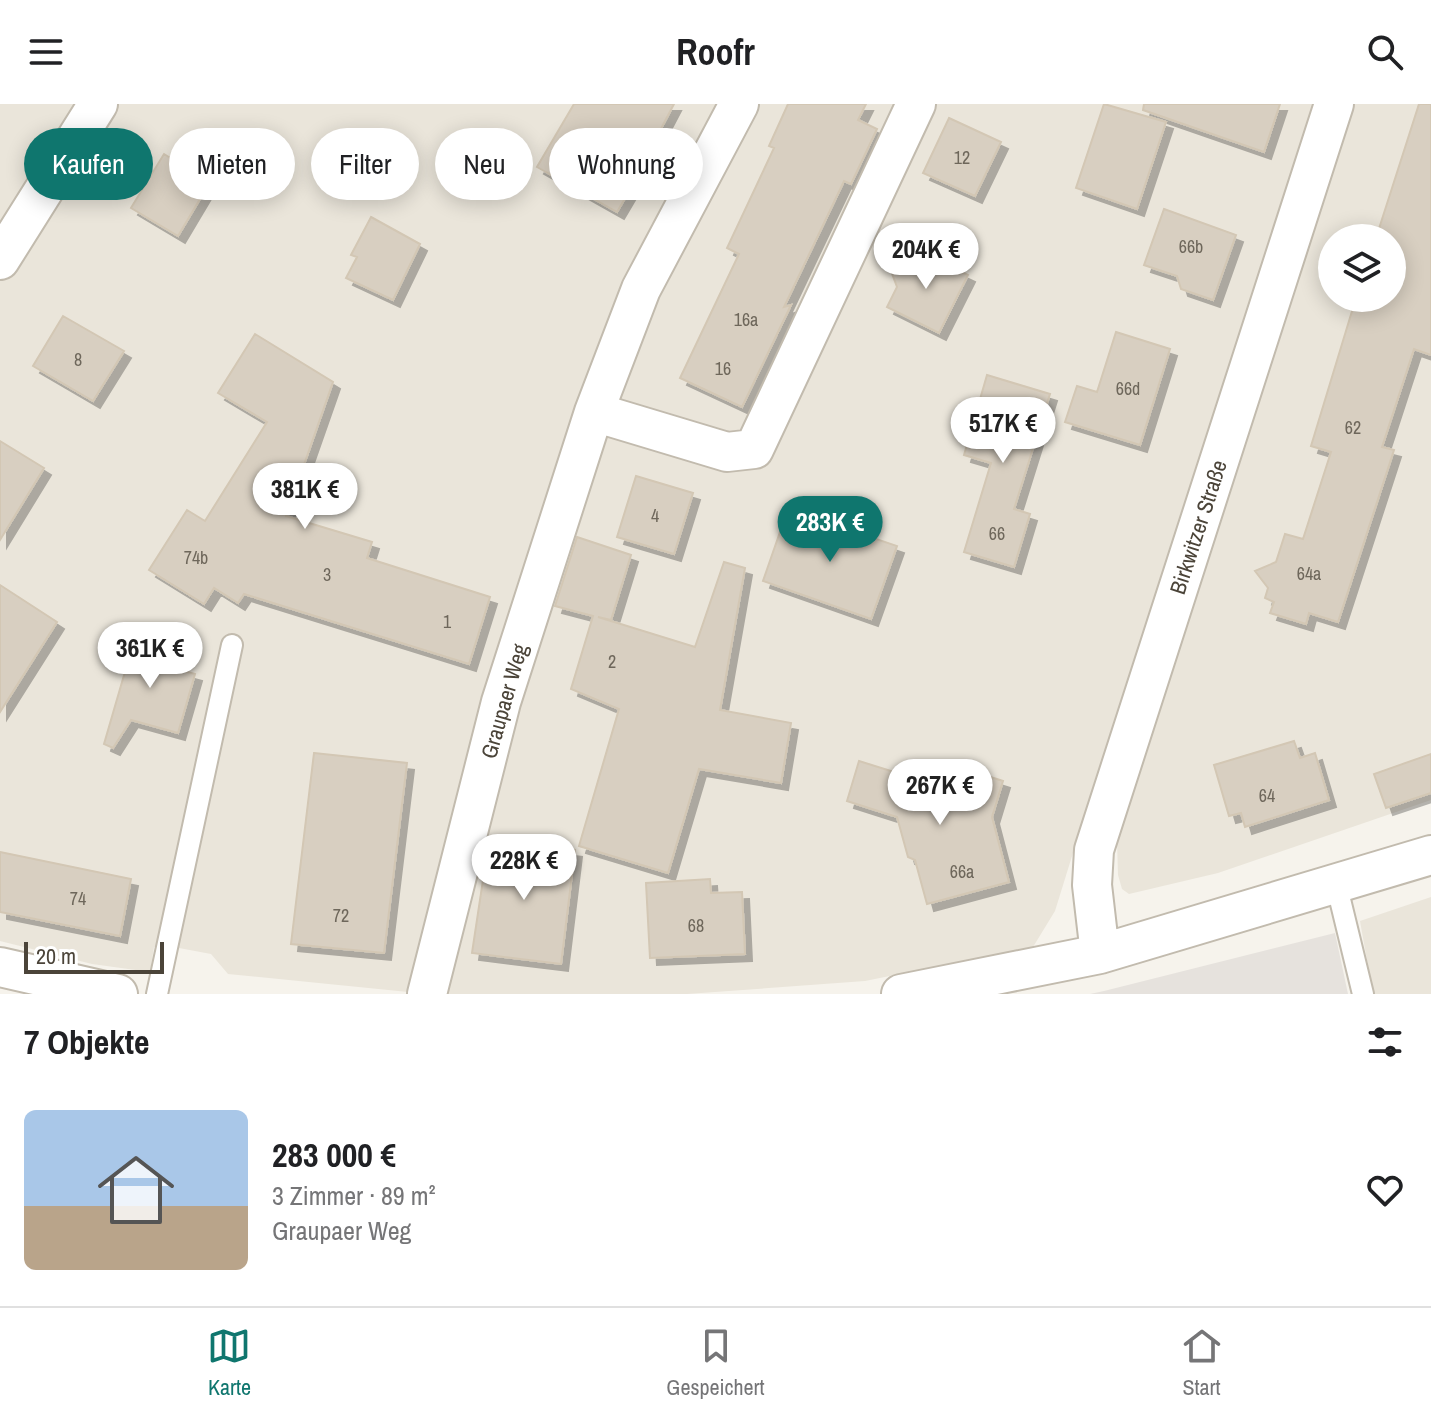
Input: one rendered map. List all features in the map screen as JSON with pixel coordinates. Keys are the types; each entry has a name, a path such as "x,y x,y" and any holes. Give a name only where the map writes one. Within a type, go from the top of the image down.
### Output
{"street":[{"path":"0,260 98,104"},
{"name":"Graupaer Weg","path":"427,994 501,702 594,412 641,289 739,104"},
{"path":"594,412 727,452 754,449 916,104"},
{"name":"Birkwitzer Straße","path":"1100,954 1092,885 1094,850 1334,104"},
{"path":"901,994 970,987 1100,954 1431,855"},
{"path":"0,967 118,994"}],"lane":[{"path":"157,994 232,645"},
{"path":"1336,883 1363,994"}],"shaded area":[{"path":"0,104 1431,104 1431,800 1218,873 1129,894 1122,889 1118,875 1117,842 1077,840 1055,911 1033,947 865,981 687,994 428,994 228,974 211,954 179,948 154,947 150,972 92,964 0,941"},
{"path":"1431,897 1431,994 1373,994 1360,921"},
{"path":"1335,933 1348,994 1090,994 1104,991"}],"building":[{"path":"574,104 674,104 661,128 560,128"},
{"path":"788,104 866,104 858,120 877,129 851,184 844,181 784,307 791,305 742,407 680,378 739,254 727,248 774,148 769,146"},
{"path":"1104,104 1166,122 1137,209 1076,188"},
{"path":"1144,104 1280,104 1264,152 1143,110"},
{"path":"1419,104 1431,104 1431,355 1414,349 1382,447 1394,450 1338,622 1309,613 1306,624 1270,613 1274,602 1265,598 1268,588 1255,571 1276,562 1285,534 1303,539 1331,452 1311,446 1352,312 1406,312 1406,224 1380,224"},
{"path":"949,118 1001,142 975,196 923,173"},
{"path":"549,147 549,174 537,167"},
{"path":"164,154 169,157 169,200 199,200 178,236 131,208 136,200 153,200 153,172"},
{"path":"596,200 624,200 617,212"},
{"path":"1164,209 1236,235 1213,300 1181,289 1177,276 1144,265"},
{"path":"371,217 420,244 393,300 346,278 357,257 351,255"},
{"path":"915,250 968,275 939,333 887,307 897,287 891,271 907,266"},
{"path":"63,316 124,351 93,401 33,366"},
{"path":"1116,332 1170,349 1140,445 1065,422 1077,386 1097,392"},
{"path":"255,334 333,382 286,516 372,542 367,558 490,597 469,664 244,594 238,603 214,588 204,604 149,570 187,510 205,521 267,422 218,393"},
{"path":"987,375 1050,394 1014,509 1030,514 1014,567 964,552 991,463 964,455"},
{"path":"0,441 44,468 0,540"},
{"path":"636,476 693,493 674,554 617,537"},
{"path":"788,509 897,546 871,619 763,581"},
{"path":"577,537 631,555 611,620 598,617 695,647 724,562 745,568 720,710 791,723 781,783 699,769 668,873 579,846 619,709 571,689 593,616 555,606"},
{"path":"0,585 57,622 0,712"},
{"path":"136,634 178,645 165,666 195,674 178,733 131,720 113,748 104,744"},
{"path":"1294,741 1300,758 1315,753 1329,800 1245,827 1241,813 1229,816 1214,765"},
{"path":"314,753 407,763 384,953 291,944"},
{"path":"1431,754 1431,793 1386,808 1374,774"},
{"path":"859,761 948,789 956,766 1003,781 992,817 1009,882 927,904 915,860 908,857 897,817 847,801"},
{"path":"489,840 575,850 561,964 472,953"},
{"path":"0,852 131,879 120,936 0,912"},
{"path":"710,879 711,893 742,892 745,954 650,958 646,883"}]}
